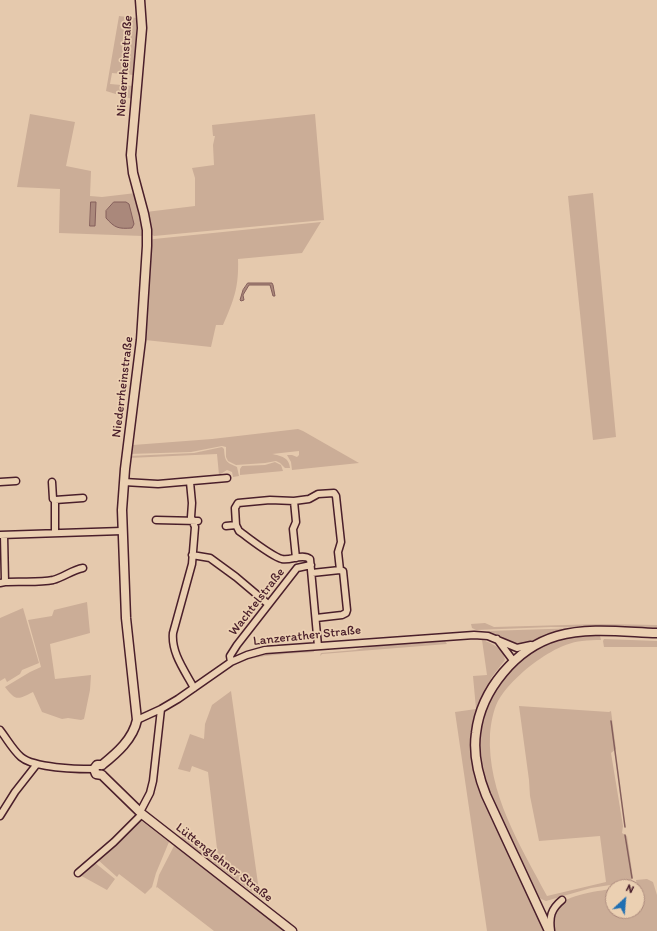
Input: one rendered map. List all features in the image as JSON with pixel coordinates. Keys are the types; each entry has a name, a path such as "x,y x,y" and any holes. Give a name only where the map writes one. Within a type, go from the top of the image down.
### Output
{"main road":[{"name":"Niederrheinstraße","path":"102,765 128,741 136,727 137,720 126,618 122,531 124,482 141,340 147,246 147,230 133,173 131,154 142,28 140,0"},
{"path":"550,931 486,795 478,773 476,758 476,733 483,706 496,682 507,668 524,653 544,641 556,636 581,632 657,633"},
{"path":"97,765 102,765 105,770 102,775 96,774 94,769 97,765"},
{"name":"Lüttenglehner Straße","path":"102,775 141,813 292,931"}],"street":[{"path":"124,482 158,484 227,478"},
{"path":"0,482 16,481"},
{"path":"52,482 53,499 55,500 56,533"},
{"path":"190,482 195,521 191,570 172,639 176,654 194,688"},
{"path":"226,526 236,525 235,508 238,503 270,500 294,501 309,499 318,494 335,494 341,542 338,552 340,570 344,573 347,611 342,615 316,618"},
{"path":"55,500 83,498"},
{"path":"294,501 296,522 293,529 296,558"},
{"path":"156,520 195,521"},
{"name":"Wachtelstraße","path":"231,662 229,658 230,654 268,604 298,568 311,565 310,559 307,557 283,559 275,556 239,531 236,525"},
{"path":"83,568 52,580 2,583 2,535 122,531"},
{"path":"192,555 210,558 236,577 268,604"},
{"path":"311,565 318,646"},
{"path":"312,573 340,570"},
{"name":"Lanzerather Straße","path":"137,720 161,709 231,662 246,655 265,650 474,635 488,636 513,647 520,648 544,641"},
{"path":"497,640 512,659 516,660"},
{"path":"508,644 515,652 516,660"},
{"path":"78,873 114,842 141,813 153,782 161,709"},
{"path":"0,730 20,756 28,761 37,764 94,769"},
{"path":"0,816 18,786 37,764"},
{"path":"550,931 551,914 555,906 562,900"}],"shaded area":[{"path":"119,16 137,18 134,75 112,73 110,84 133,86 132,99 106,91"},
{"path":"30,114 75,122 66,166 91,171 90,196 102,197 136,193 144,231 143,236 59,233 60,189 17,187"},
{"path":"315,114 324,220 154,236 150,234 146,212 195,206 195,178 192,168 214,165 213,145 215,136 213,136 212,125"},
{"path":"593,193 616,437 593,440 568,196"},
{"path":"91,202 96,202 95,226 90,226"},
{"path":"114,202 126,202 129,204 134,224 132,228 117,227 106,218 106,211"},
{"path":"321,222 302,253 238,259 238,278 233,301 223,325 216,325 211,347 145,340 150,240"},
{"path":"248,283 272,283 275,296 273,296 270,285 249,285 243,295 244,300 241,301 243,290"},
{"path":"144,344 133,445 212,439 298,429 359,463 292,470 291,462 287,455 297,457 299,455 299,451 272,454 286,459 290,468 285,468 276,461 236,465 228,461 226,457 226,447 222,446 191,452 129,454"},
{"path":"222,447 224,449 227,461 237,467 239,476 233,477 232,472 227,470 219,475 217,454 128,458 129,456 194,453"},
{"path":"275,462 281,465 283,471 240,475 240,469 242,466 265,465"},
{"path":"87,602 90,633 50,644 55,679 91,675 90,690 84,719 62,719 42,712 33,692 20,698 14,697 5,687 41,667 28,620 52,616 54,610"},
{"path":"23,608 39,663 22,670 20,674 7,682 5,678 0,681 0,618"},
{"path":"485,623 494,627 601,624 657,625 657,629 551,627 476,630 472,628 471,624"},
{"path":"580,628 558,632 518,645 511,643 499,635 487,631"},
{"path":"577,636 600,636 601,640 574,642 566,645 544,656 524,671 500,697 495,709 490,734 490,756 494,777 507,818 547,896 605,882 605,886 591,888 546,901 539,898 537,895 485,787 479,752 480,737 486,708 501,682 511,670 537,649 556,641"},
{"path":"604,639 657,641 657,647 604,647"},
{"path":"482,640 490,643 500,650 505,660 491,678 493,681 488,689 473,761 545,931 487,931 455,712 476,709 473,676 487,675"},
{"path":"445,641 447,644 322,654 320,656 321,653 355,650 373,646"},
{"path":"284,650 314,650 314,652 265,656 237,663 256,654"},
{"path":"231,691 260,898 181,838 182,837 195,842 208,850 214,857 211,860 213,862 218,857 208,772 192,766 190,772 178,769 190,734 204,739 205,724 212,705"},
{"path":"519,706 611,711 616,749 611,753 623,826 622,833 627,836 633,878 606,879 600,836 539,841 530,796"},
{"path":"139,819 169,842 156,873 152,887 145,894 119,874 117,877 97,859"},
{"path":"175,844 288,931 214,931 157,887 156,888 159,875"},
{"path":"94,862 115,879 107,890 78,874"},
{"path":"645,879 653,882 657,895 657,931 554,931 553,917 558,906 571,898 580,895 605,890 605,919 645,919"}],"waterway":[{"path":"611,721 625,827"},
{"path":"625,835 632,878"}]}
